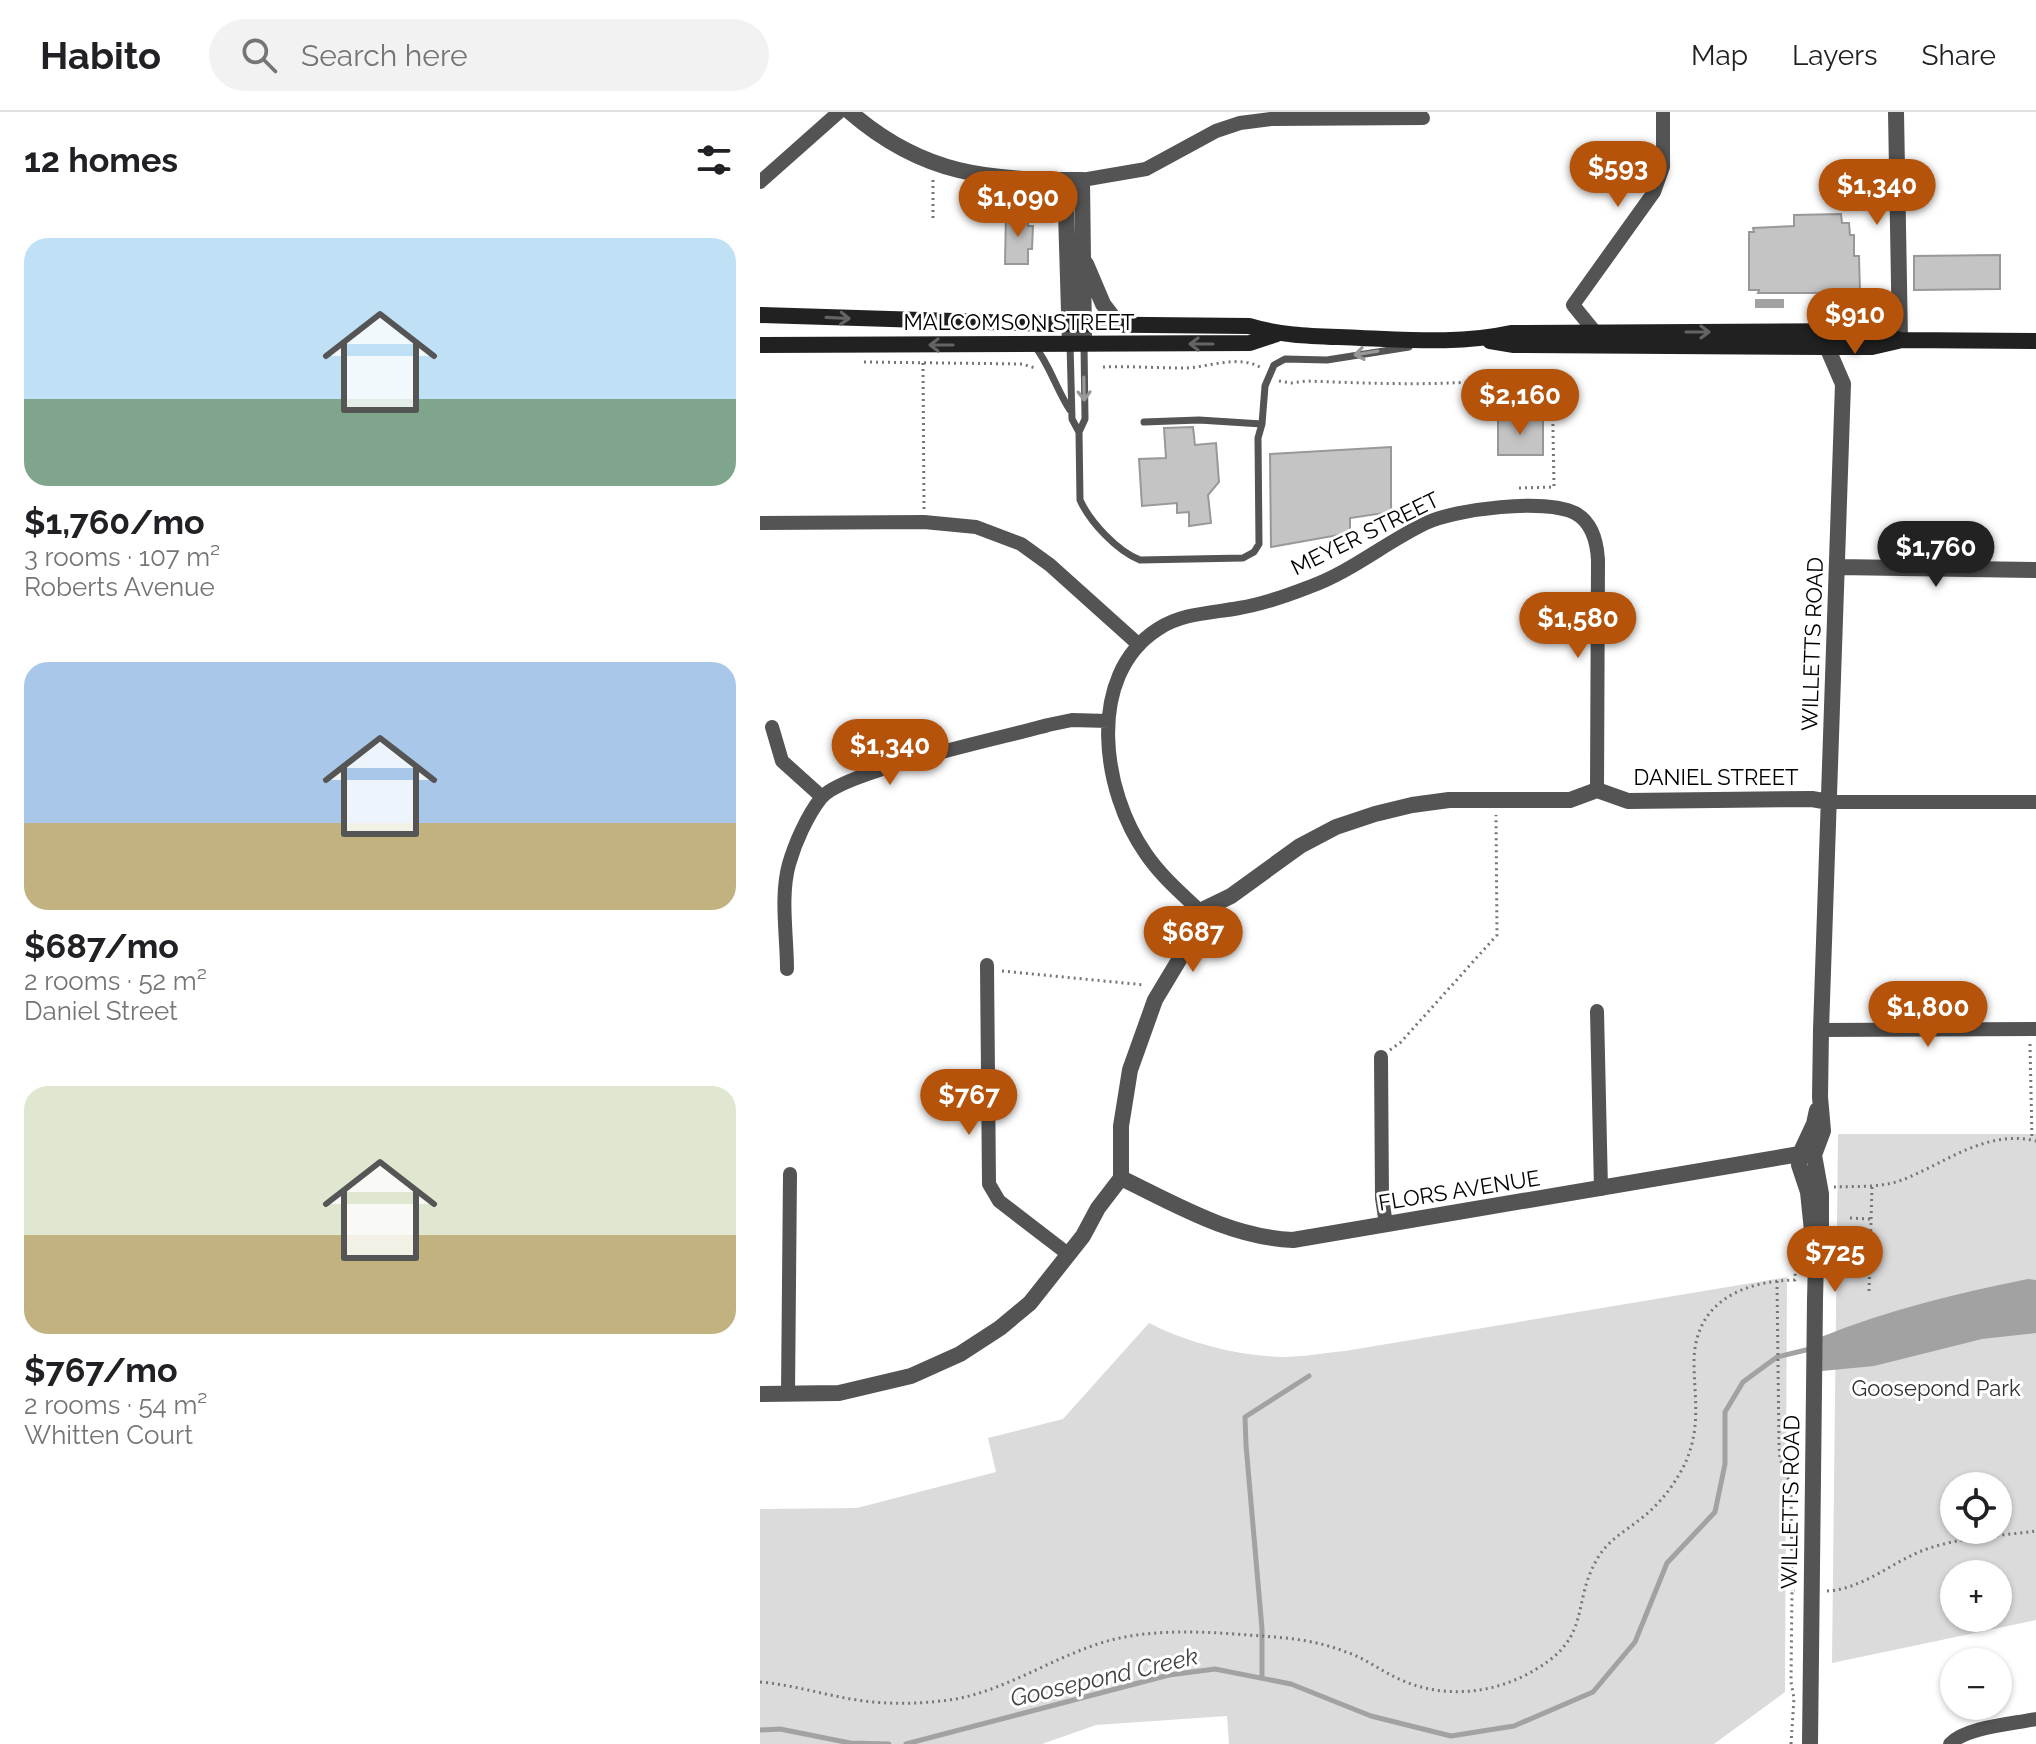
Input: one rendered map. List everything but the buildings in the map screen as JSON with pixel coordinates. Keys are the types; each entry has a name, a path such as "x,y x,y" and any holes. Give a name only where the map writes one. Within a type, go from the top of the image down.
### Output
{"main road":[{"name":"MALCOMSON STREET","path":"760,315 1249,326 1277,334 1481,340 1514,345 1872,347 1900,340 2036,341"},
{"name":"MALCOMSON STREET","path":"1481,340 1511,333 1869,331 1900,340"},
{"name":"MALCOMSON STREET","path":"760,345 1250,343 1277,334"}],"street":[{"path":"760,182 839,112"},
{"path":"850,112 875,134 902,150 962,173 1074,180 1146,169 1216,131 1240,123 1271,119 1423,118"},
{"path":"1595,332 1573,305 1654,192 1663,167 1663,112"},
{"path":"1896,112 1900,340"},
{"path":"1074,180 1083,255 1076,324"},
{"path":"1074,180 1077,344"},
{"path":"1083,255 1103,304 1119,325"},
{"name":"WILLETTS ROAD","path":"1810,1744 1816,1260 1807,1155 1820,1097 1843,384 1827,347"},
{"name":"MEYER STREET","path":"1200,911 1159,871 1131,830 1114,776 1108,721 1118,675 1138,644 1160,627 1189,615 1274,600 1326,581 1427,523 1462,511 1494,507 1544,508 1564,510 1585,521 1597,549 1597,790"},
{"path":"760,523 924,522 976,527 1021,544 1050,565 1138,644"},
{"path":"1837,567 2036,570"},
{"path":"787,969 788,867 799,837 822,797 842,783 873,772 1048,725 1072,720 1108,721"},
{"path":"772,727 782,761 822,797"},
{"path":"760,1394 839,1393 911,1376 960,1354 1000,1328 1030,1303 1121,1178 1121,1126 1130,1070 1160,991 1191,940 1200,911 1231,896 1300,846 1336,827 1375,814 1449,800 1570,800 1597,790"},
{"name":"DANIEL STREET","path":"1597,790 1628,801 1812,799 1829,802 2036,802"},
{"path":"987,965 989,1184 999,1201 1068,1254"},
{"path":"1597,1011 1601,1189"},
{"path":"1821,1030 2033,1029"},
{"path":"1381,1057 1382,1198 1386,1224"},
{"name":"FLORS AVENUE","path":"1121,1178 1237,1232 1267,1239 1293,1240 1807,1155"},
{"path":"788,1393 790,1174"},
{"path":"1950,1744 1972,1732 2036,1719"}],"lane":[{"path":"1077,344 1085,419 1079,432 1080,500 1105,532 1130,556 1140,560 1237,559 1254,552 1259,544 1258,438 1268,375 1274,365 1285,359 1327,360 1443,341"},
{"path":"1034,344 1050,367 1062,399 1071,412"},
{"path":"1077,344 1071,412 1079,432"},
{"path":"1144,422 1199,420 1262,424"}],"path":[{"path":"933,218 933,178 937,165"},
{"path":"864,362 1022,364 1032,366 1040,373"},
{"path":"923,363 924,522"},
{"path":"1103,367 1189,368 1216,363 1250,363 1261,368"},
{"path":"1275,379 1286,383 1442,384 1555,372 1554,487 1519,488"},
{"path":"1381,1057 1401,1042 1497,935 1496,799"},
{"path":"987,965 1008,974 1147,986 1160,991"},
{"path":"1829,1187 1872,1186 1901,1181 1988,1141 2005,1137 2034,1140 2033,1029"},
{"path":"1869,1291 1872,1186"},
{"path":"1850,1218 1871,1219"},
{"path":"760,1682 804,1687 854,1700 888,1704 922,1703 959,1698 995,1687 1105,1642 1166,1633 1306,1641 1346,1652 1399,1679 1443,1691 1493,1688 1519,1679 1553,1658 1573,1634 1595,1562 1607,1545 1645,1516 1662,1498 1686,1461 1698,1402 1694,1358 1704,1325 1713,1310 1736,1290 1795,1280"},
{"path":"1777,1281 1780,1459 1791,1486 1791,1682 1794,1698 1791,1744"},
{"path":"1823,1591 1837,1590 1873,1577 1924,1550 2036,1531"},
{"path":"1792,1591 1798,1591"}],"green space":[{"name":"Goosepond Park","path":"1838,1134 2036,1134 2036,1620 2012,1625 2012,1560 1940,1560 1940,1632 1979,1632 1832,1663"},
{"path":"1787,1277 1785,1692 1714,1744 1229,1744 1227,1716 1096,1725 1042,1744 760,1744 760,1509 857,1508 996,1472 988,1438 1063,1419 1149,1323 1181,1337 1231,1351 1265,1356 1297,1356 1345,1351"}],"shaded area":[{"path":"1755,299 1784,299 1784,308 1755,308"},
{"path":"2028,1279 2036,1280 2036,1333 1982,1339 1874,1366 1822,1371 1821,1337 1923,1303"}],"waterway":[{"name":"Goosepond Creek","path":"906,1744 1169,1675 1215,1669 1291,1684 1371,1716 1451,1736 1514,1726 1593,1692 1635,1642 1667,1563 1715,1512 1725,1464 1725,1412 1743,1382 1777,1357 1810,1349"},
{"path":"1262,1678 1262,1629 1245,1417 1309,1376"},
{"name":"Goosepond Creek","path":"760,1730 780,1729 850,1743 889,1744"}]}
